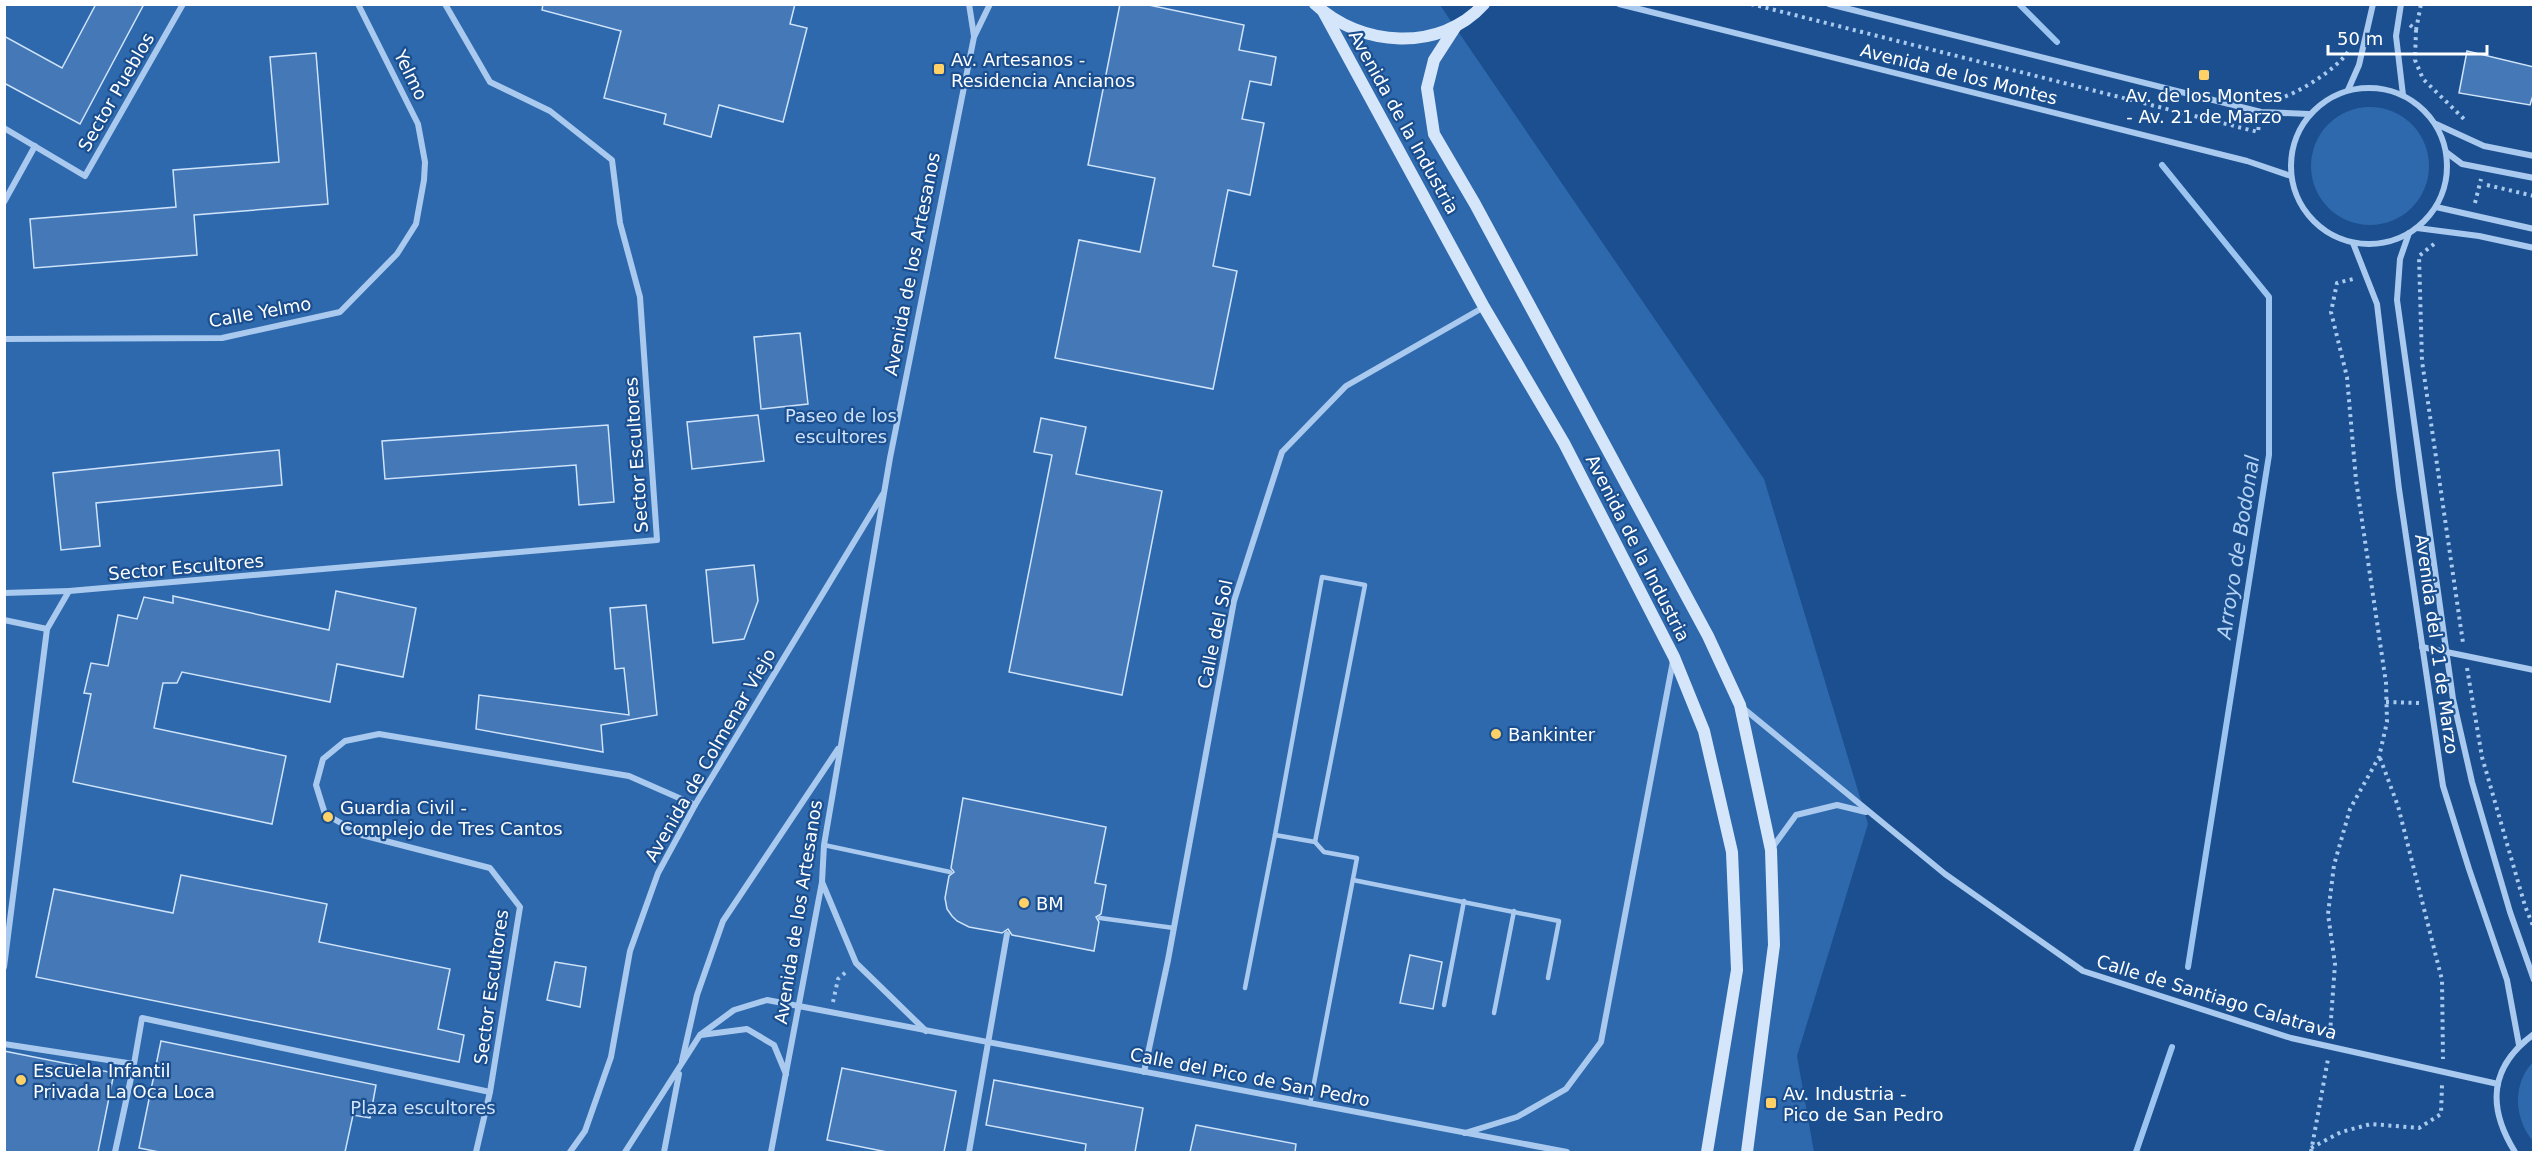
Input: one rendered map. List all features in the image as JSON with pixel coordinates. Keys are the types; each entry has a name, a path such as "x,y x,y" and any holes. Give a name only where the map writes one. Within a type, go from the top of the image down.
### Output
{"street":[{"name":"Sector Pueblos","path":"4,128 85,176 183,4"},
{"name":"Yelmo","path":"358,4 418,124 425,162"},
{"name":"Sector Escultores","path":"4,593 69,591 657,540 640,297 620,224 612,160 550,111 490,82 445,4"},
{"name":"Avenida de los Artesanos","path":"969,4 974,37"},
{"name":"Avenida de los Artesanos","path":"771,1152 822,882 824,845 885,491 941,195 974,37 990,4"},
{"path":"1319,9 1354,31 1388,39 1423,38 1456,26 1484,4"},
{"name":"Avenida de los Montes","path":"1619,4 2247,161 2291,176"},
{"name":"Avenida de los Montes","path":"1829,4 2261,112 2309,114"},
{"path":"2348,90 2359,64 2373,4"},
{"path":"2401,4 2396,36 2403,95"},
{"name":"Avenida de la Industria","path":"1319,9 1484,307 1564,443 1674,657 1704,731 1732,852 1737,970 1707,1152"},
{"name":"Avenida de la Industria","path":"1456,26 1434,60 1428,88 1434,134 1475,204 1703,627 1740,705 1771,850 1774,945 1747,1152"},
{"path":"2376,87 2403,95 2422,107 2436,124 2446,152 2446,181 2436,207 2417,228 2392,241 2372,244 2353,243 2330,234 2312,219 2298,200 2291,176 2291,154 2297,133 2309,114 2327,99 2348,90 2376,87"},
{"path":"2436,124 2484,146 2534,156"},
{"path":"4,202 35,146"},
{"path":"2446,152 2462,164 2534,178"},
{"name":"Calle Yelmo","path":"4,339 222,338 340,312 397,254 416,224 425,162"},
{"path":"2436,207 2534,229"},
{"path":"2417,228 2479,236 2534,248"},
{"name":"Avenida del 21 de Marzo","path":"2409,233 2400,259 2397,300 2453,699 2472,782 2510,912 2534,980"},
{"name":"Avenida del 21 de Marzo","path":"2353,243 2377,304 2421,647 2444,786 2469,869 2507,980 2519,1045"},
{"name":"Calle del Sol","path":"1143,1072 1174,928 1234,601 1282,452 1346,386 1484,307"},
{"name":"Avenida de Colmenar Viejo","path":"570,1152 585,1131 611,1057 630,951 658,873 695,805 885,491"},
{"path":"4,967 47,629 69,591"},
{"path":"4,620 47,629"},
{"path":"2421,647 2534,670"},
{"path":"1465,1133 1517,1116 1566,1089 1601,1042 1674,657"},
{"name":"Calle de Santiago Calatrava","path":"1740,705 1945,874 2082,971 2291,1038 2498,1084"},
{"name":"Sector Escultores","path":"476,1152 490,1092 520,908 490,868 362,835 325,814 316,785 323,759 345,741 379,734 629,776 695,805"},
{"name":"Avenida de los Artesanos","path":"664,1152 697,995 723,921 840,746"},
{"name":"Calle de Santiago Calatrava","path":"1771,850 1796,815 1837,805 1870,812"},
{"path":"822,882 856,963 926,1031"},
{"path":"969,1152 1007,934"},
{"path":"625,1152 700,1035 734,1010 767,1000 799,1007"},
{"name":"Calle del Pico de San Pedro","path":"799,1007 1568,1152"},
{"name":"Sector Escultores","path":"115,1152 142,1018 490,1092"},
{"path":"700,1035 747,1029 774,1045 787,1075"},
{"path":"2515,1152 2503,1132 2496,1108 2498,1084 2505,1063 2519,1045 2534,1034"},
{"path":"4,1044 134,1064"}],"lane":[{"path":"1245,988 1322,577 1365,585 1316,842"},
{"path":"1275,835 1316,842 1324,852 1357,858 1310,1104"},
{"path":"824,845 950,872"},
{"path":"1353,880 1559,921 1548,978"},
{"path":"1444,1005 1464,902"},
{"path":"1494,1013 1514,911"},
{"path":"1100,918 1174,928"}],"path":[{"path":"1751,4 2258,132 2261,112 2273,100 2286,96 2340,62 2352,46"},
{"path":"2421,4 2416,30 2415,60 2423,79 2468,123"},
{"path":"2398,17 2416,30"},
{"path":"2471,215 2482,167"},
{"path":"2480,183 2534,196"},
{"path":"2436,243 2419,256 2422,361 2482,757 2525,906 2534,928"},
{"path":"2311,1150 2329,1047 2335,964 2328,914 2334,865 2350,809 2379,757 2387,722 2386,683 2356,480 2347,377 2331,312 2337,282 2367,276"},
{"path":"2386,702 2430,704"},
{"path":"2311,1150 2341,1132 2372,1124 2419,1128 2441,1114 2442,980 2398,806 2379,757"},
{"path":"831,1013 838,979 856,963"}],"green space":[{"path":"5,5 1440,5 1764,479 1868,824 1797,1056 1814,1152 5,1152"},
{"path":"2370,107 2393,111 2412,124 2425,143 2429,166 2425,189 2412,208 2393,221 2370,225 2347,221 2328,208 2315,189 2311,166 2315,143 2328,124 2347,111"},
{"path":"2533,1062 2533,1141 2522,1122 2518,1102 2521,1081"}],"building":[{"path":"96,4 144,4 80,124 4,83 4,36 62,68"},
{"path":"543,4 795,4 790,24 807,28 783,122 719,105 711,137 664,124 666,114 604,98 621,31 542,10"},
{"path":"1120,4 1144,4 1244,25 1239,50 1276,57 1271,85 1250,81 1242,119 1264,123 1250,195 1228,190 1213,266 1237,271 1213,389 1055,358 1079,240 1140,252 1155,178 1088,165"},
{"path":"2467,51 2534,67 2534,92 2530,105 2459,93"},
{"path":"316,53 328,204 194,215 197,255 34,268 30,219 176,207 173,170 279,162 270,57"},
{"path":"800,333 808,404 761,409 754,337"},
{"path":"758,415 764,461 692,469 687,422"},
{"path":"1041,418 1086,427 1076,474 1162,491 1122,695 1009,672 1052,455 1034,452"},
{"path":"608,425 614,502 579,505 576,465 385,479 382,441"},
{"path":"279,450 282,485 96,503 100,546 61,550 53,473"},
{"path":"754,565 758,601 744,639 713,643 706,570"},
{"path":"336,591 416,608 403,677 337,664 330,702 182,672 177,683 163,683 154,728 286,756 272,824 73,782 91,694 84,693 91,663 108,666 118,615 137,619 144,597 173,603 173,596 329,630"},
{"path":"646,605 657,715 601,725 603,752 476,729 479,695 629,715 624,668 615,669 610,608"},
{"path":"963,798 1106,827 1095,883 1106,885 1101,914 1096,917 1099,922 1094,951 1012,935 1008,929 1002,933 969,927 952,916 947,909 945,898 949,876 954,872 951,868"},
{"path":"181,875 327,904 319,942 450,969 438,1029 464,1035 459,1062 36,977 54,889 173,913"},
{"path":"1410,955 1442,962 1433,1009 1400,1003"},
{"path":"555,962 586,967 580,1007 547,1000"},
{"path":"161,1041 376,1085 370,1118 353,1115 345,1152 159,1152 139,1148"},
{"path":"4,1051 114,1073 98,1152 4,1152"},
{"path":"842,1068 956,1091 944,1152 887,1152 827,1140"},
{"path":"994,1080 1143,1108 1135,1152 1085,1152 1086,1144 986,1125"},
{"path":"1196,1125 1296,1144 1295,1152 1190,1152"}],"waterway":[{"name":"Arroyo de Bodonal","path":"2019,4 2057,42"},
{"name":"Arroyo de Bodonal","path":"2162,165 2269,297 2269,455 2188,967"},
{"name":"Arroyo de Bodonal","path":"2136,1152 2172,1047"}],"place":[{"name":"Av. Artesanos - Residencia Ancianos","path":"939,69"},
{"name":"Av. de los Montes - Av. 21 de Marzo","path":"2204,75"},
{"name":"Bankinter","path":"1496,734"},
{"name":"Guardia Civil - Complejo de Tres Cantos","path":"328,817"},
{"name":"BM","path":"1024,903"},
{"name":"Escuela Infantil Privada La Oca Loca","path":"21,1080"},
{"name":"Av. Industria - Pico de San Pedro","path":"1771,1103"}],"park label":[{"name":"Paseo de los escultores","path":"841,425"},
{"name":"Plaza escultores","path":"423,1107"}]}
